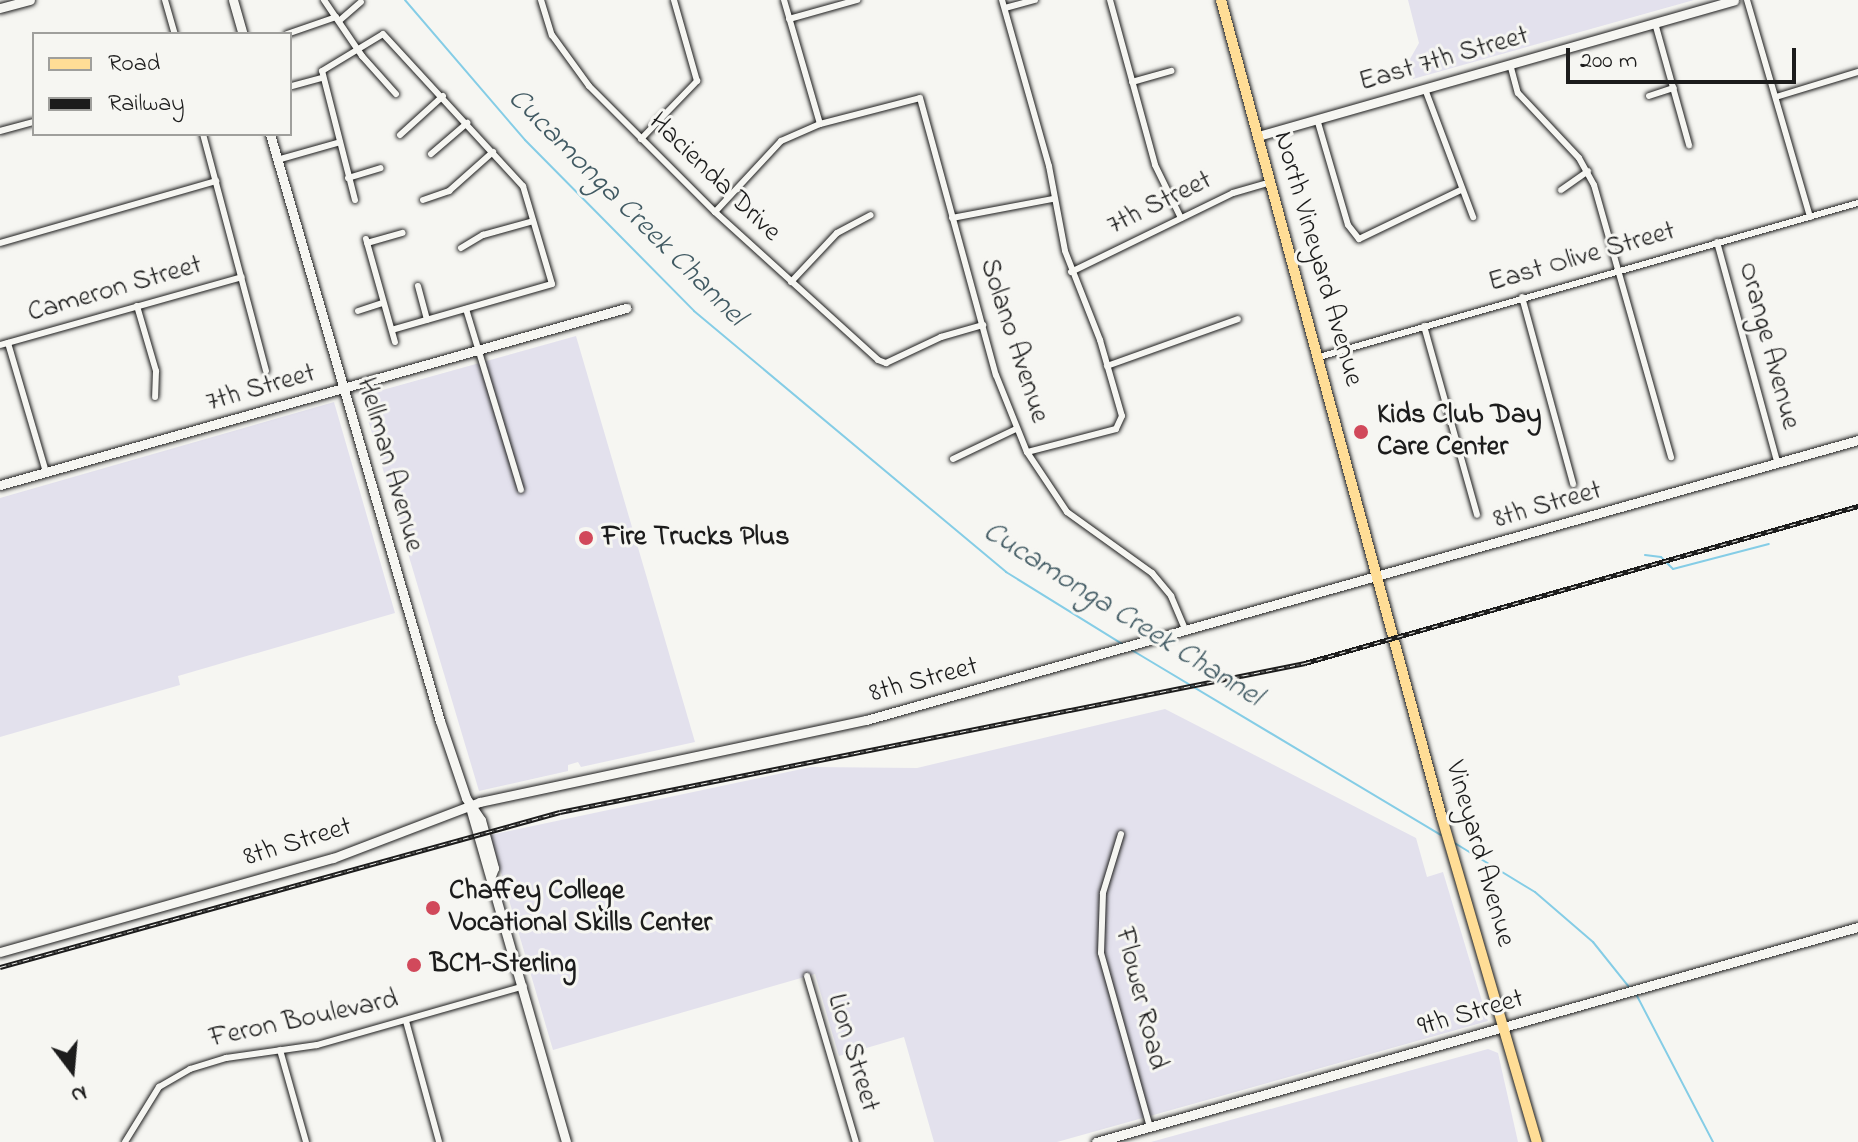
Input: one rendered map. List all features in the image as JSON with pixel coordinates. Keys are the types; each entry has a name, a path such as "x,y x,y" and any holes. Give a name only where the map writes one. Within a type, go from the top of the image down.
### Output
{"main road":[{"name":"North Vineyard Avenue","path":"1221,0 1380,577"},
{"name":"Vineyard Avenue","path":"1380,577 1454,862 1537,1142"}],"street":[{"path":"0,8 30,0"},
{"path":"165,0 174,32"},
{"path":"233,0 242,32"},
{"path":"324,0 357,48 396,94"},
{"name":"Hacienda Drive","path":"541,0 552,35 570,64 641,139 791,282 886,363 941,337 983,325"},
{"path":"641,139 697,81 674,0"},
{"path":"715,212 781,141 820,124 784,0"},
{"path":"789,19 857,0"},
{"path":"1002,0 1071,272 1107,366 1121,423 1116,429 1027,452"},
{"path":"1005,8 1035,0"},
{"path":"1110,0 1155,165 1181,218"},
{"name":"East 7th Street","path":"1258,136 1734,0"},
{"path":"1747,0 1810,217"},
{"path":"292,32 337,19 361,2"},
{"path":"1655,23 1689,145"},
{"path":"355,200 337,143 322,78 330,64 375,35 390,37 523,186 552,284 392,330"},
{"path":"1510,64 1518,93 1588,171 1671,457"},
{"path":"1132,82 1171,71"},
{"path":"1776,97 1858,72"},
{"path":"292,86 322,78"},
{"path":"1649,96 1674,88"},
{"path":"1425,89 1473,217"},
{"path":"400,135 443,96"},
{"name":"Solano Avenue","path":"820,124 920,98 983,325 1016,429 1027,452 1067,512 1152,573 1171,596 1186,631"},
{"path":"1317,119 1348,225 1359,239 1461,190"},
{"path":"0,131 32,123"},
{"path":"431,154 467,123"},
{"path":"204,136 266,371"},
{"name":"Hellman Avenue","path":"271,136 343,389 470,807 481,820 494,868 491,876 566,1142"},
{"path":"277,160 337,143"},
{"path":"423,200 449,191 493,152"},
{"path":"348,178 381,168"},
{"path":"1561,190 1588,171"},
{"path":"0,243 216,181"},
{"name":"7th Street","path":"1071,272 1181,218 1271,182"},
{"path":"952,218 1053,199"},
{"name":"East Olive Street","path":"1319,357 1858,203"},
{"path":"791,282 837,233 871,215"},
{"path":"461,248 483,235 533,221"},
{"path":"395,342 367,241 403,233"},
{"name":"Orange Avenue","path":"1717,242 1777,462"},
{"name":"Cameron Street","path":"4,344 242,277"},
{"path":"418,286 427,320"},
{"path":"1522,297 1573,484"},
{"path":"358,311 383,303"},
{"path":"137,306 156,371 155,397"},
{"name":"7th Street","path":"0,485 626,308"},
{"path":"466,309 477,351 485,360 521,490"},
{"path":"1107,366 1238,319"},
{"path":"1424,326 1477,515"},
{"path":"4,344 46,472"},
{"path":"953,459 1016,429"},
{"name":"8th Street","path":"0,952 333,858 470,807 866,720 1858,440"},
{"name":"Flower Road","path":"1121,834 1103,893 1101,953 1150,1127"},
{"name":"9th Street","path":"1096,1142 1858,927"},
{"name":"Lion Street","path":"807,976 856,1142"},
{"name":"Feron Boulevard","path":"125,1142 144,1106 176,1074 226,1058 280,1050 406,1021 524,986"},
{"path":"406,1021 439,1142"},
{"path":"280,1050 306,1142"}],"shaded area":[{"path":"1408,0 1694,0 1413,79 1410,59 1419,43"},
{"path":"576,336 695,742 581,767 578,762 568,765 568,771 479,791 361,396"},
{"path":"334,402 395,613 178,676 180,685 0,737 0,498"},
{"path":"1165,709 1416,838 1427,877 1443,872 1488,1021 1057,1142 934,1142 904,1037 839,1056 815,974 553,1050 490,835 811,767 917,768"},
{"path":"1488,1049 1498,1053 1518,1142 1151,1142"}],"waterway":[{"name":"Cucamonga Creek Channel","path":"405,0 525,140 694,311 1006,572 1122,644"},
{"path":"1645,555 1661,557 1673,569 1769,544"},
{"name":"Cucamonga Creek Channel","path":"1130,649 1441,835"},
{"name":"Cucamonga Creek Channel","path":"1453,842 1535,892 1593,942 1629,987"},
{"name":"Cucamonga Creek Channel","path":"1636,994 1713,1142"}],"railway":[{"path":"0,967 560,812 1305,663 1858,506"}],"place":[{"name":"Kids Club Day Care Center","path":"1361,432"},
{"name":"Fire Trucks Plus","path":"586,538"},
{"name":"Chaffey College Vocational Skills Center","path":"433,908"},
{"name":"BCM-Sterling","path":"414,965"}]}
